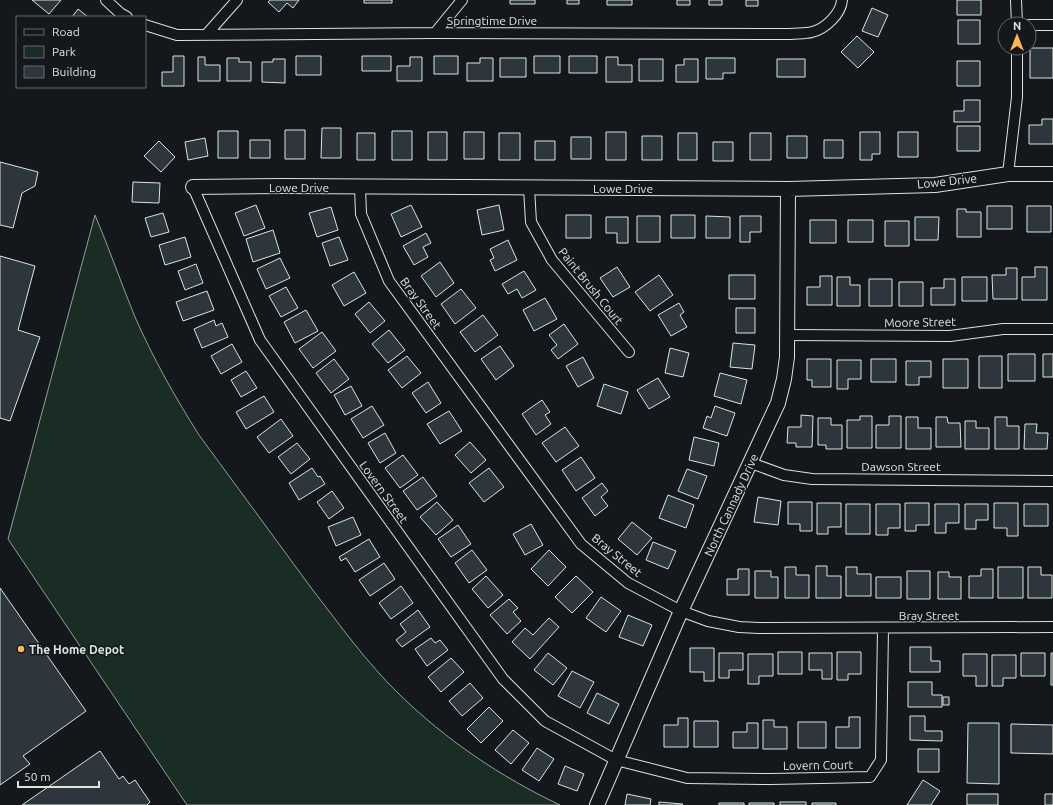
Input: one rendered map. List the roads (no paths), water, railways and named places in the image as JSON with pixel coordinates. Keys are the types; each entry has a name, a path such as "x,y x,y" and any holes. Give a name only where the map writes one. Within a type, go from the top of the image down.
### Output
{"street":[{"path":"106,0 125,16"},
{"path":"206,35 237,0"},
{"path":"435,33 462,0"},
{"name":"Springtime Drive","path":"146,25 177,35 435,33 790,34 812,32 824,27 835,17 842,6 842,0"},
{"path":"1016,0 1017,16"},
{"path":"1037,25 1053,25"},
{"path":"1008,174 1016,97 1017,56"},
{"name":"Lowe Drive","path":"193,187 284,186 788,189 934,184 1008,174 1053,174"},
{"name":"Lovern Street","path":"193,187 260,340 502,679 545,721 616,760"},
{"name":"Bray Street","path":"360,187 361,214 389,281 582,544 628,583 682,611 708,621 739,627 1053,628"},
{"name":"Paint Brush Court","path":"529,188 531,222 552,260 629,352"},
{"name":"North Cannady Drive","path":"597,805 682,611 778,403 784,379 788,335 788,189"},
{"name":"Moore Street","path":"788,335 950,336 1003,329 1053,329"},
{"name":"Dawson Street","path":"751,463 784,475 812,479 1053,481"},
{"name":"Lovern Court","path":"616,760 687,778 771,779 870,777 881,760 883,628"}],"place":[{"name":"The Home Depot","path":"21,649"}]}
